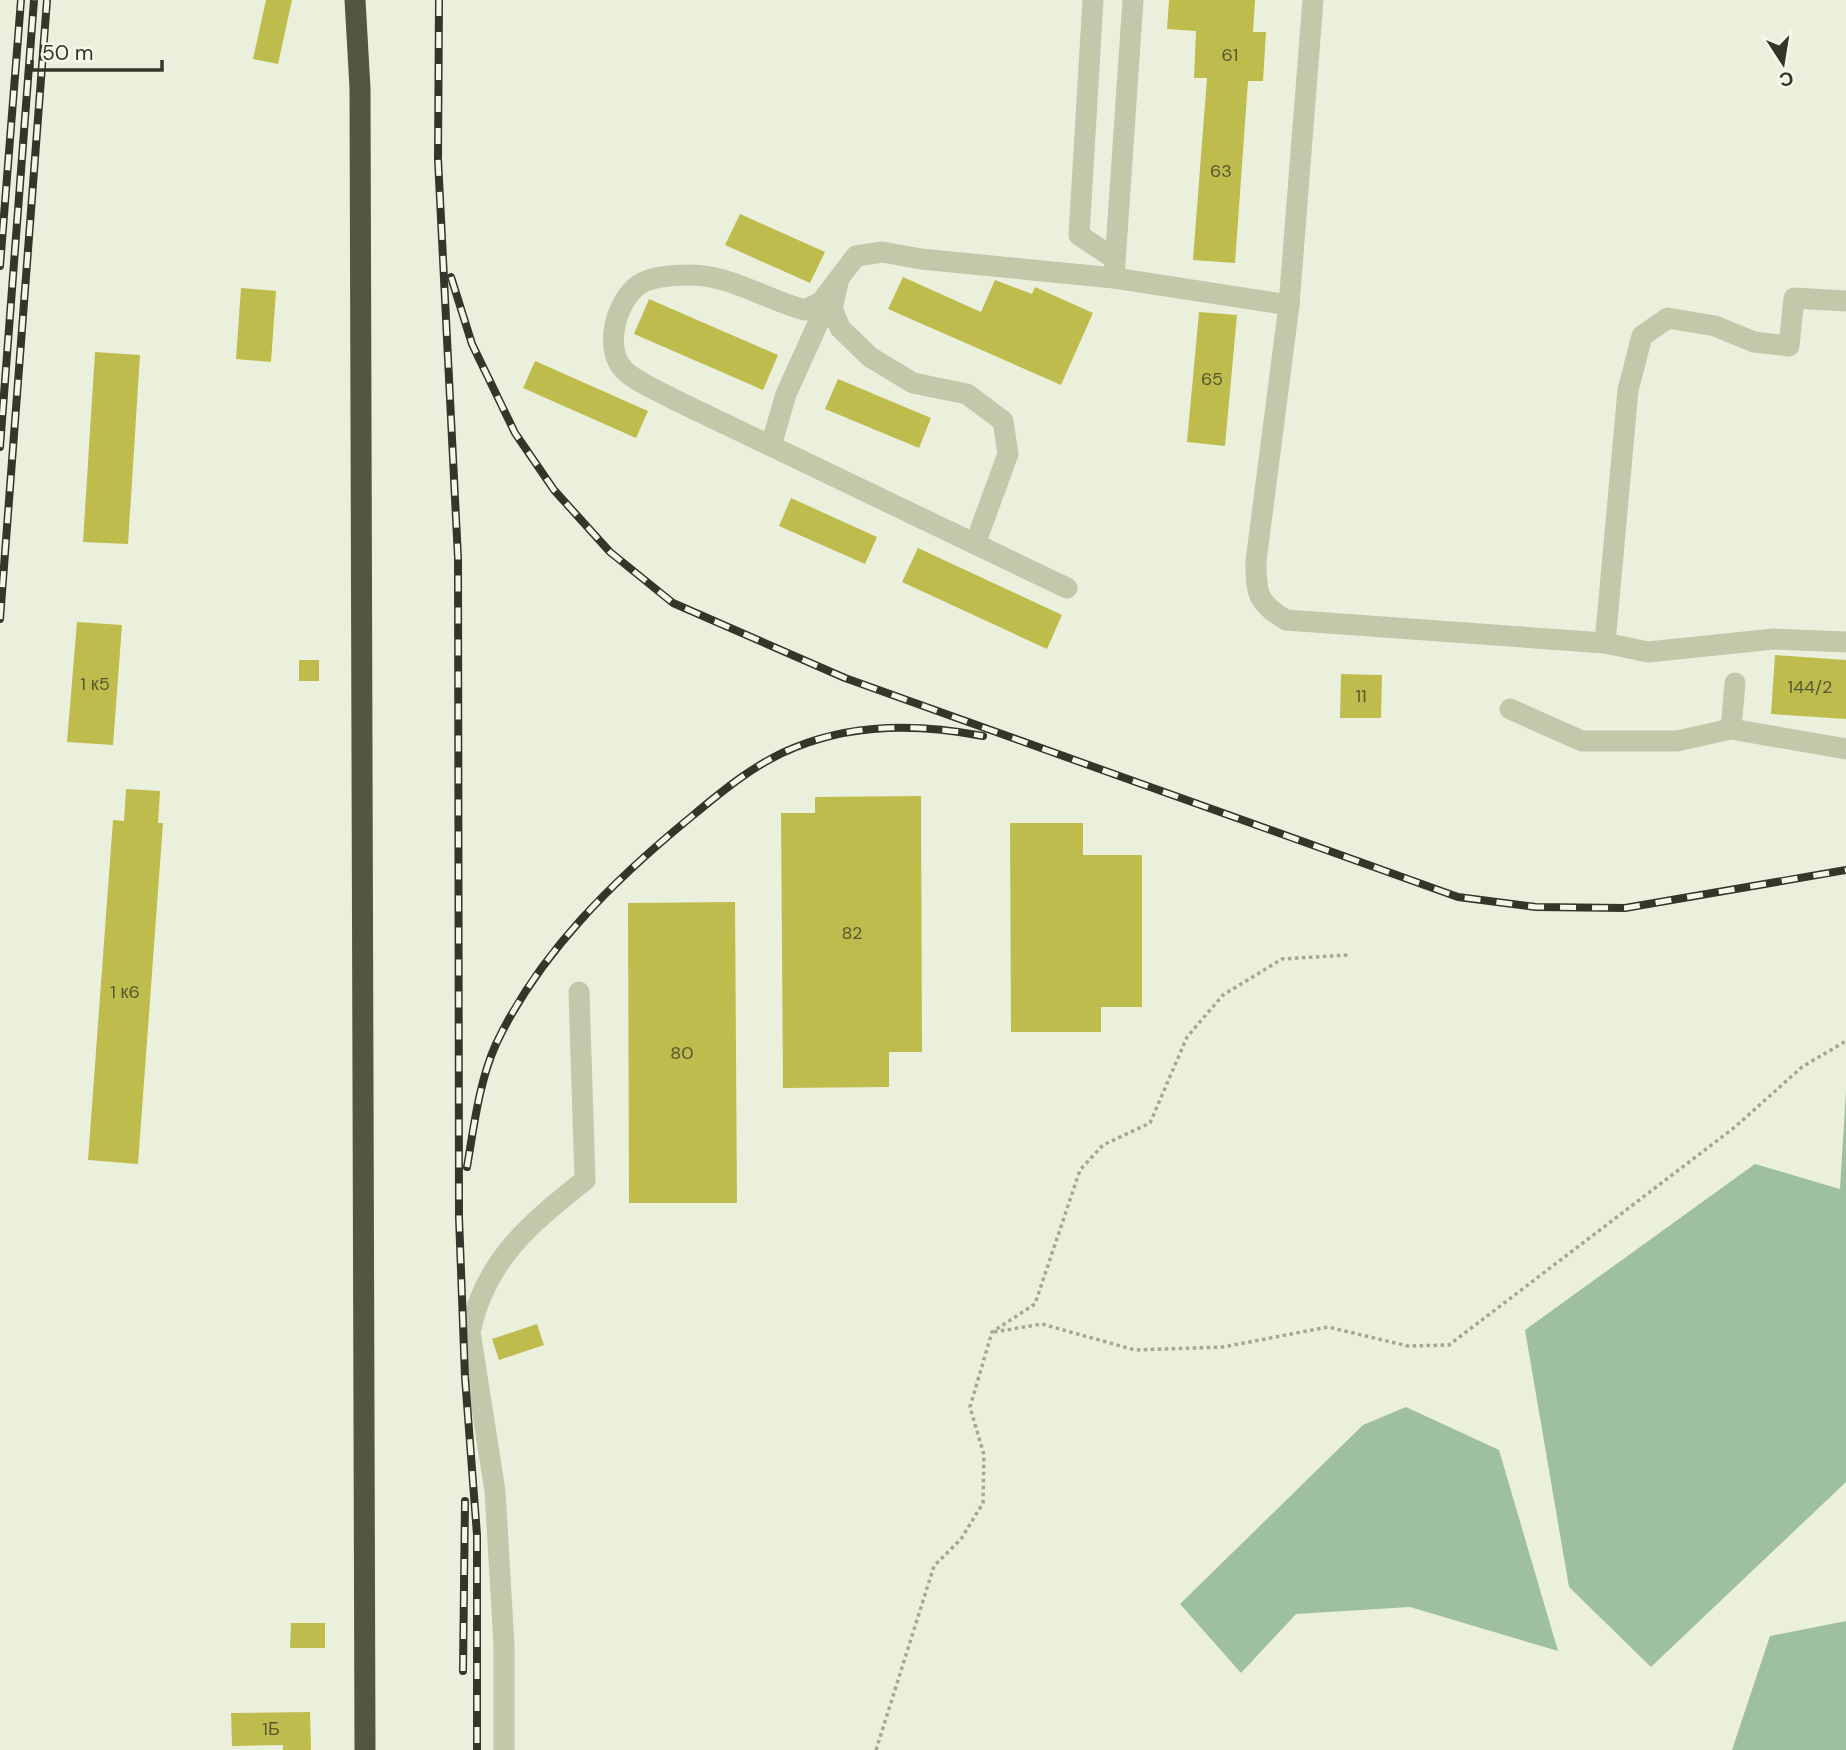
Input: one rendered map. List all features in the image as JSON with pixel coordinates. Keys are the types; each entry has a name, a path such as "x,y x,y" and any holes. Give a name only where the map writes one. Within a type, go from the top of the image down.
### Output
{"highway":[{"path":"355,0 360,88 365,1750"}],"street":[{"path":"1093,0 1079,234 1114,269"},
{"path":"1114,269 1133,0"},
{"path":"1313,0 1289,304 1256,561 1256,584 1267,609 1286,620 1605,643 1648,652 1774,639 1846,642"},
{"path":"1067,588 674,400 623,369 611,344 621,309 636,286 658,278 690,275 736,283 780,303 805,310 821,302 856,256 882,252 921,259 1114,269 1289,304"},
{"path":"771,446 786,394 839,279"},
{"path":"839,279 832,308 840,328 870,357 913,383 967,394 1003,421 1008,454 975,544"},
{"path":"1605,643 1628,390 1642,336 1668,318 1715,326 1754,342 1789,346 1794,298 1846,302"},
{"path":"1731,729 1735,683"},
{"path":"1510,709 1583,741 1677,741 1731,729 1846,749"},
{"path":"504,1750 504,1645 496,1504 470,1332 475,1310 495,1265 543,1213 585,1180 579,992"}],"path":[{"path":"876,1750 934,1566 961,1539 982,1503 984,1455 970,1407 992,1332 1035,1304 1080,1170 1103,1145 1150,1123 1187,1037 1223,995 1282,959 1348,955"},
{"path":"992,1332 1042,1324 1135,1350 1223,1347 1328,1327 1408,1346 1448,1345 1735,1127 1802,1067 1846,1041"}],"green space":[{"path":"1846,1090 1846,1482 1651,1667 1569,1587 1525,1330 1755,1164 1840,1189"},
{"path":"1406,1407 1499,1450 1558,1651 1410,1607 1296,1614 1241,1673 1180,1604 1363,1425"},
{"path":"1846,1621 1846,1750 1732,1750 1770,1636"}],"building":[{"path":"266,0 292,0 278,64 253,59"},
{"path":"1169,0 1255,0 1253,32 1266,32 1263,81 1248,81 1235,263 1193,260 1207,78 1194,78 1196,31 1167,29"},
{"path":"740,214 825,252 810,283 725,245"},
{"path":"903,277 981,312 995,280 1032,294 1035,287 1093,313 1061,385 888,309"},
{"path":"241,288 276,291 271,362 236,359"},
{"path":"649,299 778,355 763,390 634,334"},
{"path":"1199,312 1237,315 1225,446 1187,442"},
{"path":"95,352 140,355 128,544 83,542"},
{"path":"535,361 648,411 636,438 523,388"},
{"path":"838,379 931,418 919,448 825,409"},
{"path":"791,498 877,537 865,564 779,526"},
{"path":"918,548 1062,615 1047,649 902,582"},
{"path":"77,622 122,625 113,745 67,742"},
{"path":"1775,655 1846,660 1846,719 1771,714"},
{"path":"299,660 319,660 319,681 299,681"},
{"path":"1341,674 1382,675 1381,718 1340,718"},
{"path":"126,789 160,791 158,823 163,823 138,1164 88,1160 113,820 124,821"},
{"path":"921,796 922,1052 889,1052 889,1087 783,1088 781,813 815,813 815,797"},
{"path":"1010,823 1083,823 1083,855 1142,855 1142,1007 1101,1007 1101,1032 1011,1032"},
{"path":"735,902 737,1203 629,1203 628,903"},
{"path":"537,1324 544,1345 499,1360 492,1339"},
{"path":"291,1623 325,1623 325,1648 290,1648"},
{"path":"310,1712 311,1750 283,1750 283,1745 232,1746 231,1713"}],"railway":[{"path":"0,266 21,0"},
{"path":"0,447 34,0"},
{"path":"0,619 47,0"},
{"path":"439,0 438,159 458,558 459,1217 465,1377 477,1535 477,1750"},
{"path":"451,277 472,344 515,433 554,490 610,552 673,603 845,678 1458,897 1536,907 1625,908 1846,870"},
{"path":"467,1167 485,1073 496,1044 514,1011 556,949 581,920 662,841 754,769 782,753 818,739 841,733 888,728 936,729 983,736"},
{"path":"463,1671 465,1501"}]}
